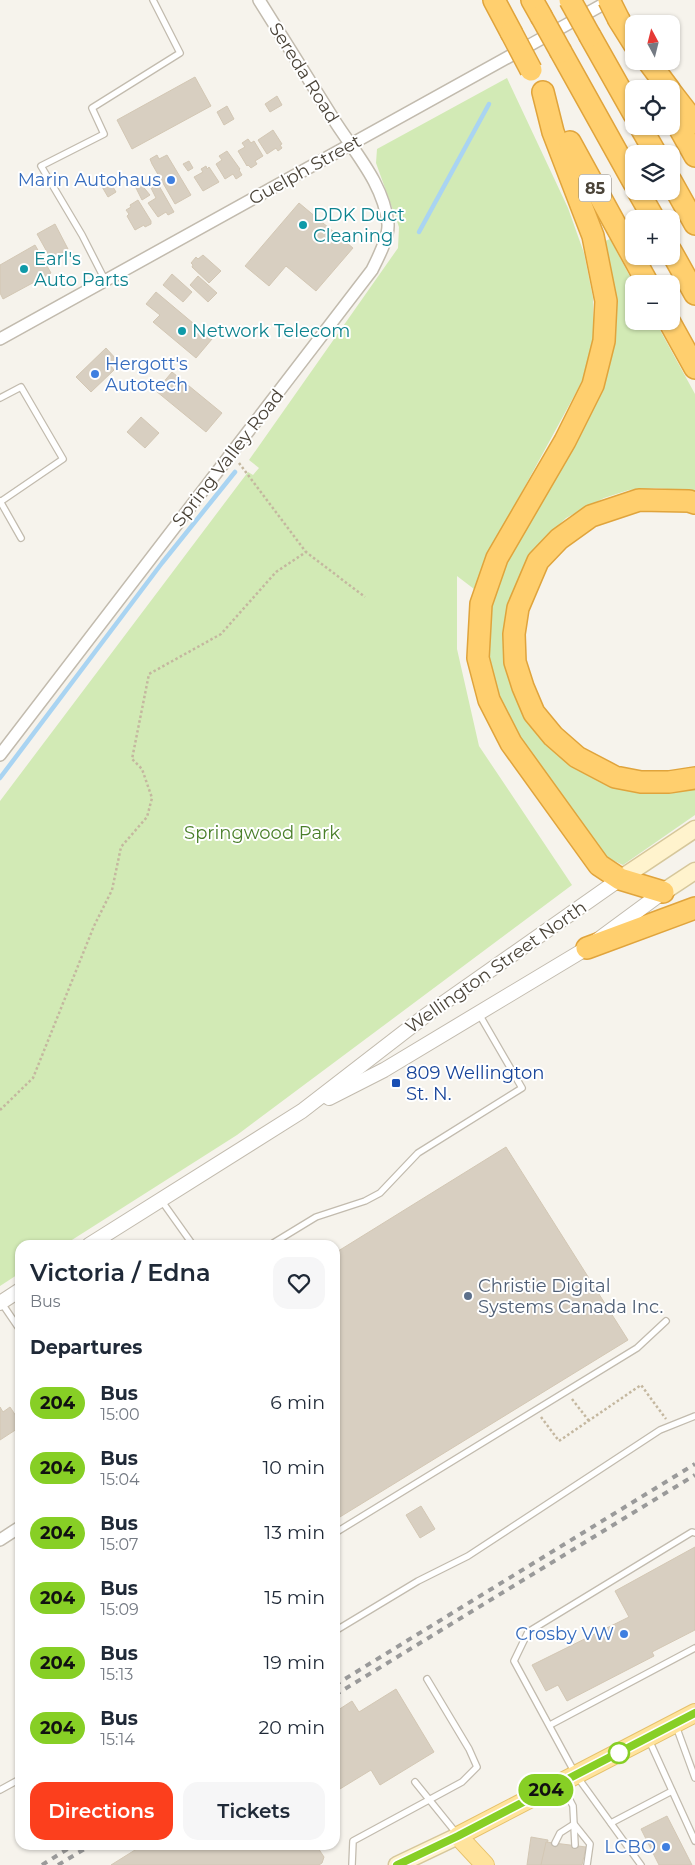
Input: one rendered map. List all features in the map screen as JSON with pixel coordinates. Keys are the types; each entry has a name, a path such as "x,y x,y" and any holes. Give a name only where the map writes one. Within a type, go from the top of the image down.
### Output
{"highway":[{"name":"85","path":"494,0 643,275"},
{"path":"570,0 625,98"},
{"path":"610,0 625,28"},
{"name":"85","path":"537,8 625,167"},
{"path":"655,70 662,80"},
{"path":"543,92 553,132 593,236 606,301 604,340 593,385 565,441 497,558 481,604 478,658 490,700 511,743 599,865 620,879 663,892"},
{"path":"680,103 695,123"},
{"path":"680,129 695,156"},
{"path":"680,197 695,224"},
{"path":"679,265 695,294"},
{"path":"674,330 695,368"},
{"path":"695,503 689,501 639,500 590,516 558,539 538,561 518,608 514,634 515,662 534,713 553,736 577,757 615,776 641,782 669,782 695,778"},
{"path":"587,948 695,908"}],"main road":[{"name":"Wellington Street North","path":"620,879 695,828"},
{"name":"Wellington Street North","path":"663,892 695,871"},
{"path":"397,1865 458,1836 695,1714"},
{"path":"458,1836 486,1865"}],"street":[{"name":"Sereda Road","path":"259,0 350,145"},
{"name":"Guelph Street","path":"0,339 610,0"},
{"name":"Spring Valley Road","path":"0,755 372,270 382,248 388,226 383,201 368,170 350,145"},
{"name":"Wellington Street North","path":"302,1112 426,1016 620,879"},
{"name":"Wellington Street North","path":"97,1240 302,1112 384,1070 587,948 663,892"},
{"path":"1,1303 15,1293"},
{"path":"0,1540 15,1530"}],"lane":[{"path":"105,280 82,235 41,166 104,134 92,108 180,53 153,0"},
{"path":"0,398 21,386 63,459 0,502 21,538"},
{"path":"278,1240 316,1217 365,1201 380,1193 418,1153 522,1088 479,1014"},
{"path":"161,1200 189,1240"},
{"path":"1,1303 15,1323"},
{"path":"340,1530 638,1348 666,1321"},
{"path":"340,1628 418,1581 468,1556 660,1430 695,1416"},
{"path":"641,1865 576,1774 514,1661 528,1632 692,1532 695,1533"},
{"path":"550,1726 695,1648"},
{"path":"352,1865 353,1841 462,1782 477,1766 469,1749 427,1679"},
{"path":"675,1724 695,1778"},
{"path":"648,1738 695,1840"},
{"path":"0,1790 15,1782"},
{"path":"415,1782 458,1836"},
{"path":"561,1783 573,1806 575,1845"},
{"path":"611,1823 672,1790"},
{"path":"555,1843 560,1834 574,1824"},
{"path":"574,1824 590,1844 587,1865"}],"path":[{"path":"244,437 239,464 306,552 365,597"},
{"path":"0,1110 33,1078 94,926 112,890 121,847 147,817 152,798 142,769 132,759 149,674 221,634 276,572 306,552"},
{"path":"536,1410 559,1442 642,1385 671,1426"},
{"path":"566,1392 589,1421"}],"green space":[{"name":"Springwood Park","path":"507,78 568,208 584,253 593,298 594,341 585,376 488,554 474,589 457,576 457,649 479,746 572,885 237,1135 72,1240 15,1240 15,1276 0,1286 0,801 248,472 253,475 259,468 249,460 398,248 399,227 376,163 377,149"},
{"path":"610,239 629,275 625,275 625,330 660,330 695,394 695,494 681,490 655,488 629,490 604,498 566,518 533,551 520,575 509,605 506,633 557,753 586,774 614,785 695,787 695,815 623,865 608,858 595,845 502,714 486,655 486,618 499,572 604,372 600,243"}],"building":[{"path":"195,77 211,106 132,149 117,120"},
{"path":"277,96 282,105 270,112 265,104"},
{"path":"227,106 234,119 224,125 217,112"},
{"path":"273,130 282,144 280,145 282,148 278,151 276,148 267,154 258,140"},
{"path":"248,139 251,143 254,141 263,156 255,161 257,164 251,168 247,166 238,151 245,147 242,143"},
{"path":"227,151 242,175 236,179 233,174 225,179 216,164 222,160 219,156"},
{"name":"Marin Autohaus","path":"157,155 159,159 167,155 191,195 175,204 150,159"},
{"path":"189,161 193,168 188,171 183,164"},
{"path":"206,166 207,169 209,167 219,182 203,191 194,177 203,172 201,169"},
{"path":"109,180 116,192 108,197 101,185"},
{"path":"140,183 150,195 142,200 135,186"},
{"path":"158,184 174,212 168,215 166,212 158,217 148,203 156,198 151,188"},
{"path":"138,200 151,224 145,227 144,225 135,230 127,216 129,214 126,210"},
{"name":"DDK Duct Cleaning","path":"299,203 353,248 316,291 286,266 269,286 245,266"},
{"path":"55,224 68,249 58,257 57,255 51,259 37,234"},
{"name":"Earl's Auto Parts","path":"35,245 51,273 3,299 0,293 0,265"},
{"path":"203,255 221,271 209,283 192,267 191,263 196,257 198,259"},
{"path":"172,274 192,292 183,302 163,285"},
{"path":"198,276 217,293 208,302 190,285"},
{"name":"Network Telecom","path":"156,292 212,339 196,358 153,322 160,315 146,304"},
{"name":"Hergott's Autotech","path":"106,348 117,360 111,366 114,370 91,392 76,377"},
{"path":"172,372 222,413 206,432 156,391"},
{"path":"141,417 159,433 145,448 127,432"},
{"name":"Christie Digital Systems Canada Inc.","path":"506,1147 628,1340 340,1517 340,1250"},
{"path":"0,1407 3,1412 10,1407 15,1414 15,1430 0,1440"},
{"path":"421,1506 435,1529 420,1538 406,1515"},
{"path":"695,1547 695,1630 652,1652 654,1656 567,1701 558,1685 546,1691 532,1665 629,1617 615,1591"},
{"path":"396,1689 434,1752 380,1785 371,1770 340,1789 340,1709 352,1701 359,1712"},
{"name":"LCBO","path":"667,1816 692,1865 659,1865 641,1829"},
{"path":"531,1837 548,1840 543,1865 527,1865"},
{"path":"546,1842 586,1847 582,1865 541,1865"},
{"path":"135,1850 319,1850 324,1857 319,1865 111,1865"}],"waterway":[{"path":"419,232 489,104"},
{"path":"0,778 162,563 235,472"}],"railway":[{"path":"340,1682 695,1464"},
{"path":"340,1692 695,1475"},
{"path":"42,1865 66,1850"},
{"path":"58,1865 83,1850"}],"bus line":[{"name":"204","path":"397,1865 458,1836 695,1713"}],"place":[{"name":"Marin Autohaus","path":"171,180"},
{"name":"DDK Duct Cleaning","path":"303,225"},
{"name":"Earl's Auto Parts","path":"24,269"},
{"name":"Network Telecom","path":"182,331"},
{"name":"Hergott's Autotech","path":"95,374"},
{"name":"809 Wellington St. N.","path":"396,1083"},
{"name":"Christie Digital Systems Canada Inc.","path":"468,1296"},
{"name":"Crosby VW","path":"624,1634"},
{"name":"LCBO","path":"666,1847"}]}
